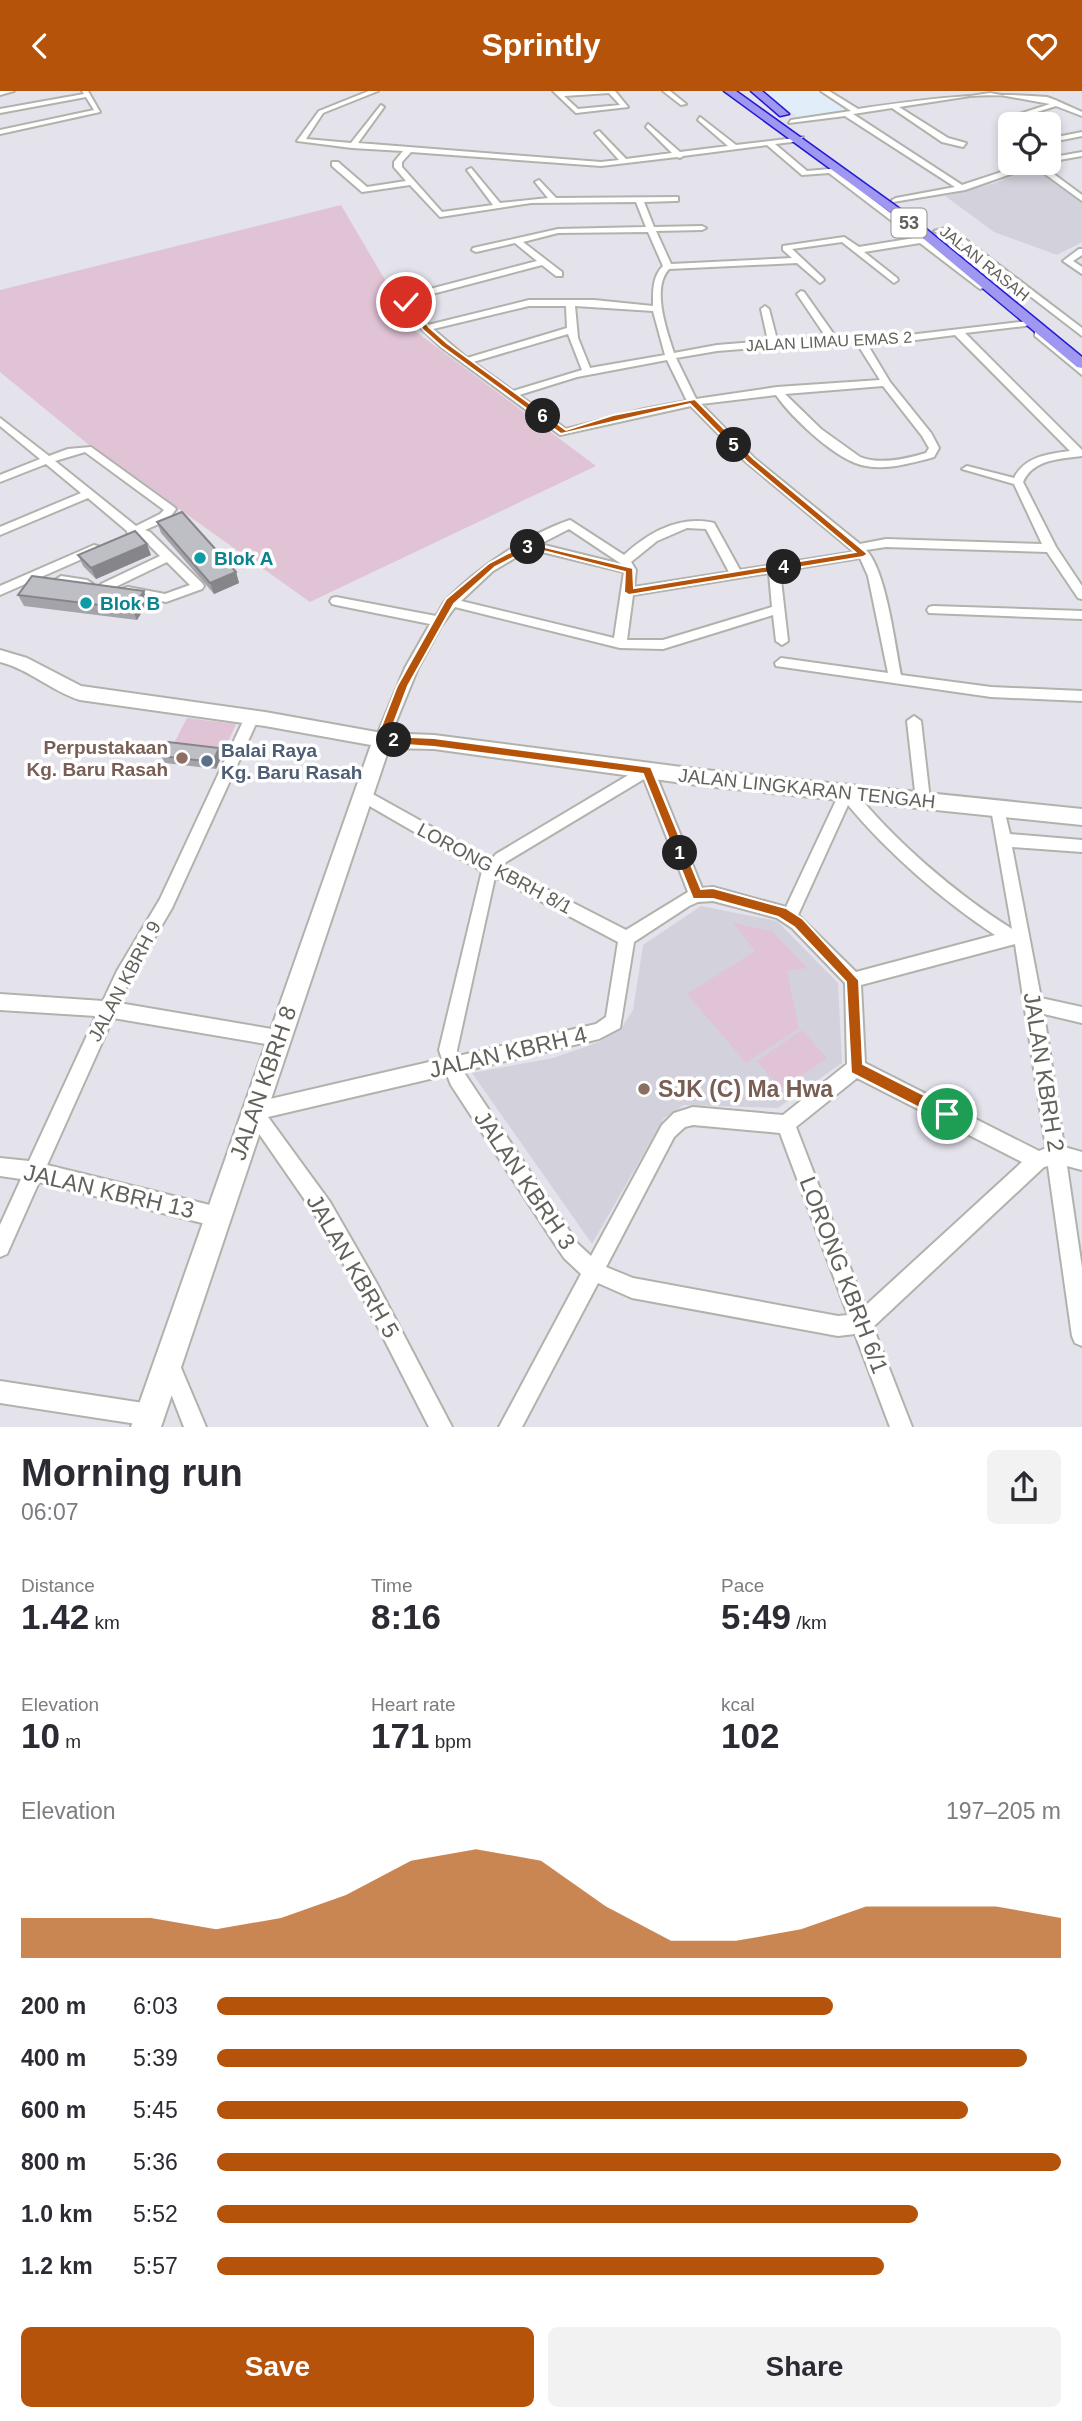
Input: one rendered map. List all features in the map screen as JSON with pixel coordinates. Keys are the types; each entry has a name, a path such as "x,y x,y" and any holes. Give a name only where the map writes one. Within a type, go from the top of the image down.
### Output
{"highway":[{"name":"JALAN RASAH","path":"729,91 800,139 835,171 973,273 1082,364"},
{"name":"JALAN RASAH","path":"756,91 795,118 896,200 938,231 975,253 1081,340"}],"street":[{"path":"0,93 11,91"},
{"path":"375,91 321,112 300,140 561,162 625,162 800,139"},
{"path":"558,93 576,111 625,107 611,91"},
{"path":"558,93 625,91"},
{"path":"666,91 682,104"},
{"path":"824,91 962,188"},
{"path":"795,118 990,91 1028,96 1081,114"},
{"path":"0,111 87,93 99,109 96,112 0,132"},
{"path":"891,105 945,140 963,145"},
{"path":"1031,112 1053,105"},
{"path":"352,146 381,107"},
{"path":"795,118 850,110"},
{"path":"700,119 735,148"},
{"path":"648,127 680,156"},
{"path":"599,134 625,162"},
{"path":"1061,138 1082,134"},
{"path":"770,143 805,173 835,171 1082,372"},
{"path":"408,150 397,164 410,183 440,215 553,200 675,199"},
{"path":"1061,157 1082,154"},
{"path":"335,163 362,189 410,183"},
{"path":"471,170 498,206"},
{"path":"896,200 962,188 1000,175"},
{"path":"1051,175 1082,199"},
{"path":"538,182 553,200"},
{"path":"639,200 649,229 668,266"},
{"path":"476,250 558,232 702,228"},
{"path":"820,281 786,248 841,239 848,241 894,280"},
{"path":"859,250 920,240"},
{"path":"517,241 559,274"},
{"path":"1082,251 1067,261 1082,271"},
{"path":"799,260 709,267 668,266 661,273 657,309 662,335 692,401 750,460 861,551 874,576 896,680"},
{"path":"544,262 408,299 406,302 426,328 564,433 613,418 692,401 777,390 886,383"},
{"path":"801,294 832,339"},
{"path":"426,328 510,306 571,303 657,309"},
{"path":"571,303 571,330 587,371"},
{"path":"765,309 773,342"},
{"name":"JALAN LIMAU EMAS 2","path":"512,394 587,371 670,356 773,342 900,339 1025,323"},
{"path":"466,361 571,330"},
{"path":"957,331 1080,454"},
{"path":"777,390 791,408 825,437 862,462 901,461 930,455 934,448 927,435 886,383 860,340"},
{"path":"3,426 89,494 123,536"},
{"path":"0,479 75,449 87,449 170,509 164,517 0,591"},
{"path":"1080,454 1035,461 1023,469 1018,482 1050,548 1082,595"},
{"path":"967,469 1018,482"},
{"path":"0,531 89,494"},
{"path":"621,644 629,592 628,566 659,534 700,523 710,526 736,575"},
{"path":"382,740 403,686 450,602 492,565 570,524 628,566"},
{"path":"61,580 166,598 198,586 146,535 123,536"},
{"path":"629,592 736,575 899,543 1050,548"},
{"path":"531,545 628,566"},
{"path":"105,586 167,557"},
{"path":"774,568 782,641"},
{"path":"336,601 439,621"},
{"path":"450,602 621,644 663,645 779,609"},
{"path":"933,610 1082,615"},
{"name":"JALAN LINGKARAN TENGAH","path":"0,656 29,666 64,689 80,693 252,717 382,740 434,742 647,770 1082,817"},
{"path":"781,663 991,692 1082,696"},
{"name":"JALAN KBRH 9","path":"0,1247 107,1009 171,894 252,717"},
{"path":"914,721 923,800"},
{"name":"JALAN KBRH 8","path":"148,1421 382,740"},
{"path":"368,786 398,753 434,742"},
{"path":"493,869 502,858 647,770 697,895"},
{"name":"LORONG KBRH 8/1","path":"368,786 493,869 627,938"},
{"path":"789,917 846,792 863,815 944,888 987,922 1017,937"},
{"name":"JALAN KBRH 2","path":"998,809 1017,937 1034,1004 1082,1336"},
{"path":"1004,840 1082,846"},
{"name":"JALAN KBRH 3","path":"493,869 488,875 448,1050 457,1079 571,1251 593,1271 632,1288 838,1326 862,1323"},
{"path":"627,938 682,901 697,895 713,894 781,912 798,923 852,980 856,1068"},
{"path":"852,980 1017,937"},
{"name":"JALAN KBRH 4","path":"253,1112 599,1031 614,1022 627,938"},
{"path":"0,1002 107,1009 278,1038"},
{"path":"1034,1004 1082,1016"},
{"path":"510,1427 668,1131 680,1119 693,1116 786,1124 856,1068"},
{"path":"856,1068 1038,1160"},
{"name":"JALAN KBRH 5","path":"253,1112 323,1209 369,1289 441,1427"},
{"name":"LORONG KBRH 6/1","path":"786,1124 901,1427"},
{"path":"862,1323 1038,1160 1056,1154 1082,1161"},
{"name":"JALAN KBRH 13","path":"0,1167 34,1171 218,1217"},
{"path":"168,1362 195,1427"},
{"path":"0,1392 148,1421"}],"shaded area":[{"path":"763,91 819,91 850,110 799,118"},
{"path":"1015,175 1048,175 1082,202 1082,242 1057,255 994,232 945,196"},
{"path":"341,205 415,331 596,466 310,602 89,445 0,372 0,290"},
{"path":"187,718 236,724 222,755 171,749"},
{"name":"SJK (C) Ma Hwa","path":"701,906 777,921 838,983 842,1063 778,1108 684,1105 664,1118 592,1244 472,1073 553,1058 599,1042 622,1027 633,1010 643,945"},
{"path":"733,923 772,931 807,968 787,971 799,1028 746,1063 687,994 755,951"},
{"path":"802,1030 827,1058 781,1090 757,1061"}],"building":[{"name":"Blok A","path":"182,512 236,572 210,583 157,522"},
{"path":"135,531 147,544 91,568 78,555"},
{"path":"32,576 144,591 132,609 18,595"},
{"path":"168,742 219,748 213,762 161,756"}],"place":[{"name":"Blok A","path":"200,558"},
{"name":"Blok B","path":"86,603"},
{"name":"Perpustakaan Kg. Baru Rasah","path":"182,758"},
{"name":"Balai Raya Kg. Baru Rasah","path":"207,761"},
{"name":"SJK (C) Ma Hwa","path":"644,1089"}],"route":[{"path":"406,302 426,328 444,345 564,433 613,418 692,401 750,460 863,554 629,592 630,570 531,545 492,565 450,602 403,686 382,740 434,742 647,770 697,895 713,894 781,912 798,923 852,980 856,1068 947,1114"}]}
